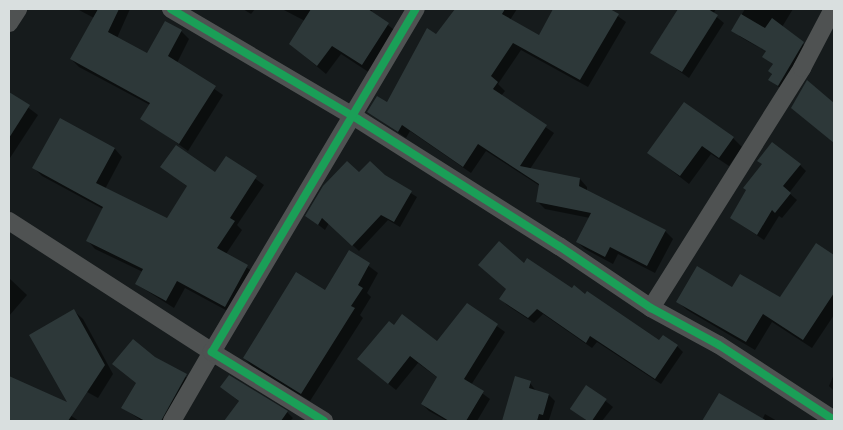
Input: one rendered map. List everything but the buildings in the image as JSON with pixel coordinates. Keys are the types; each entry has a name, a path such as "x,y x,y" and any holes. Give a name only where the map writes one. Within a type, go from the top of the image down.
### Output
{"street":[{"path":"9,23 18,9"},
{"path":"171,9 353,116 559,246 652,308 718,346 834,420"},
{"path":"172,421 416,9"},
{"path":"652,308 802,68 833,9"},
{"path":"9,221 212,352 324,421"}],"cycle path":[{"path":"171,9 353,116 559,246 651,308 719,345 834,420"},
{"path":"324,421 212,352 416,9"}]}
